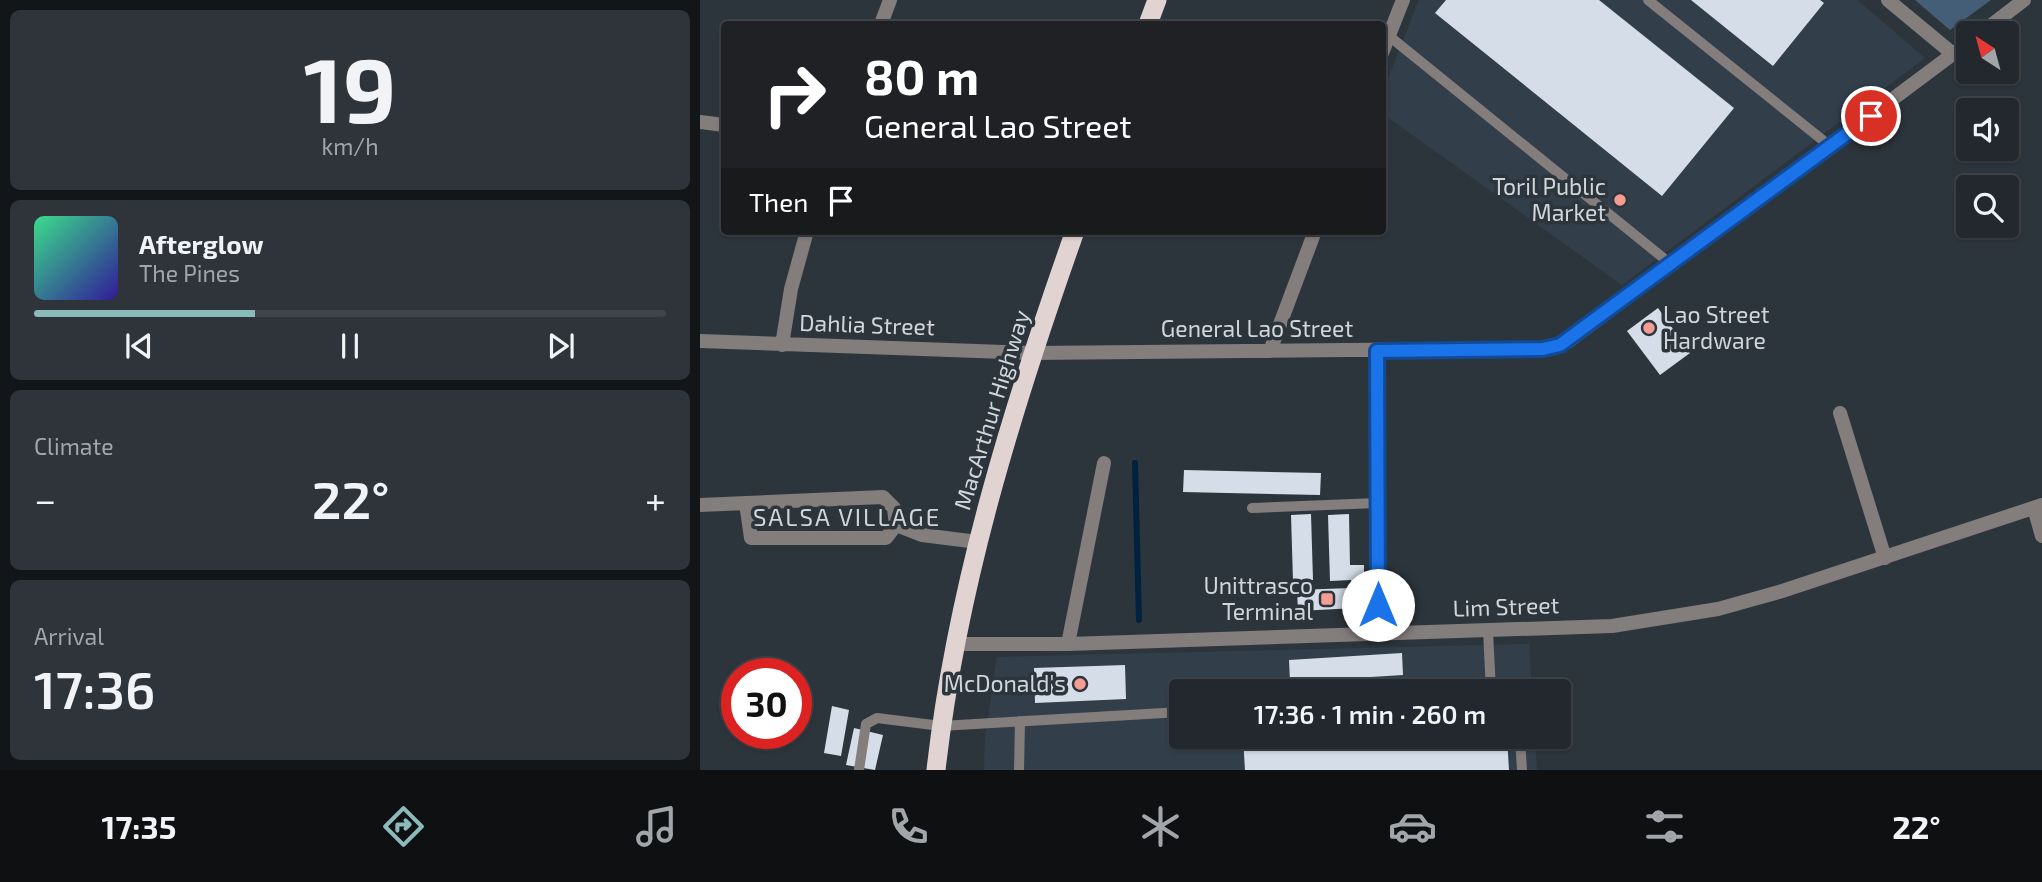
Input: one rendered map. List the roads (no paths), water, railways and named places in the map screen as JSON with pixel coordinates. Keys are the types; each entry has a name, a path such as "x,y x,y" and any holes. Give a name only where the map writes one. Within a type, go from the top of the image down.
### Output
{"highway":[{"path":"1149,21 1157,0"},
{"name":"MacArthur Highway","path":"936,770 954,644 978,542 1032,353 1073,235"}],"street":[{"path":"882,21 890,0"},
{"path":"1386,43 1403,0"},
{"path":"1888,0 1953,54"},
{"path":"1996,21 2024,0"},
{"name":"General Lao Street","path":"1032,353 1552,348 1569,341 1956,52"},
{"path":"700,122 721,125"},
{"path":"782,345 791,289 806,235"},
{"path":"1270,351 1314,235"},
{"name":"Dahlia Street","path":"700,341 1032,353"},
{"path":"1377,351 1379,632"},
{"path":"1840,413 1885,558"},
{"path":"1068,644 1104,463"},
{"path":"700,505 883,497 894,508 896,526 886,538 751,538 746,503"},
{"path":"2038,507 2042,536"},
{"name":"Lim Street","path":"954,644 1068,644 1612,626 1718,609 1885,558 2038,507"},
{"path":"896,526 922,535 978,542"}],"lane":[{"path":"1648,0 1830,146"},
{"path":"1389,36 1672,265"},
{"path":"1252,508 1378,503"},
{"path":"1488,631 1490,679"},
{"path":"859,770 866,724 877,718 941,726 1169,713"},
{"path":"1019,770 1020,721"},
{"path":"1520,749 1521,770"}],"waterway":[{"path":"1135,463 1139,620"}],"place":[{"name":"Toril Public Market","path":"1620,200"},
{"name":"Lao Street Hardware","path":"1649,328"},
{"name":"Unittrasco Terminal","path":"1327,599"},
{"name":"McDonald's","path":"1080,684"}],"district":[{"name":"SALSA VILLAGE","path":"847,518"}]}
